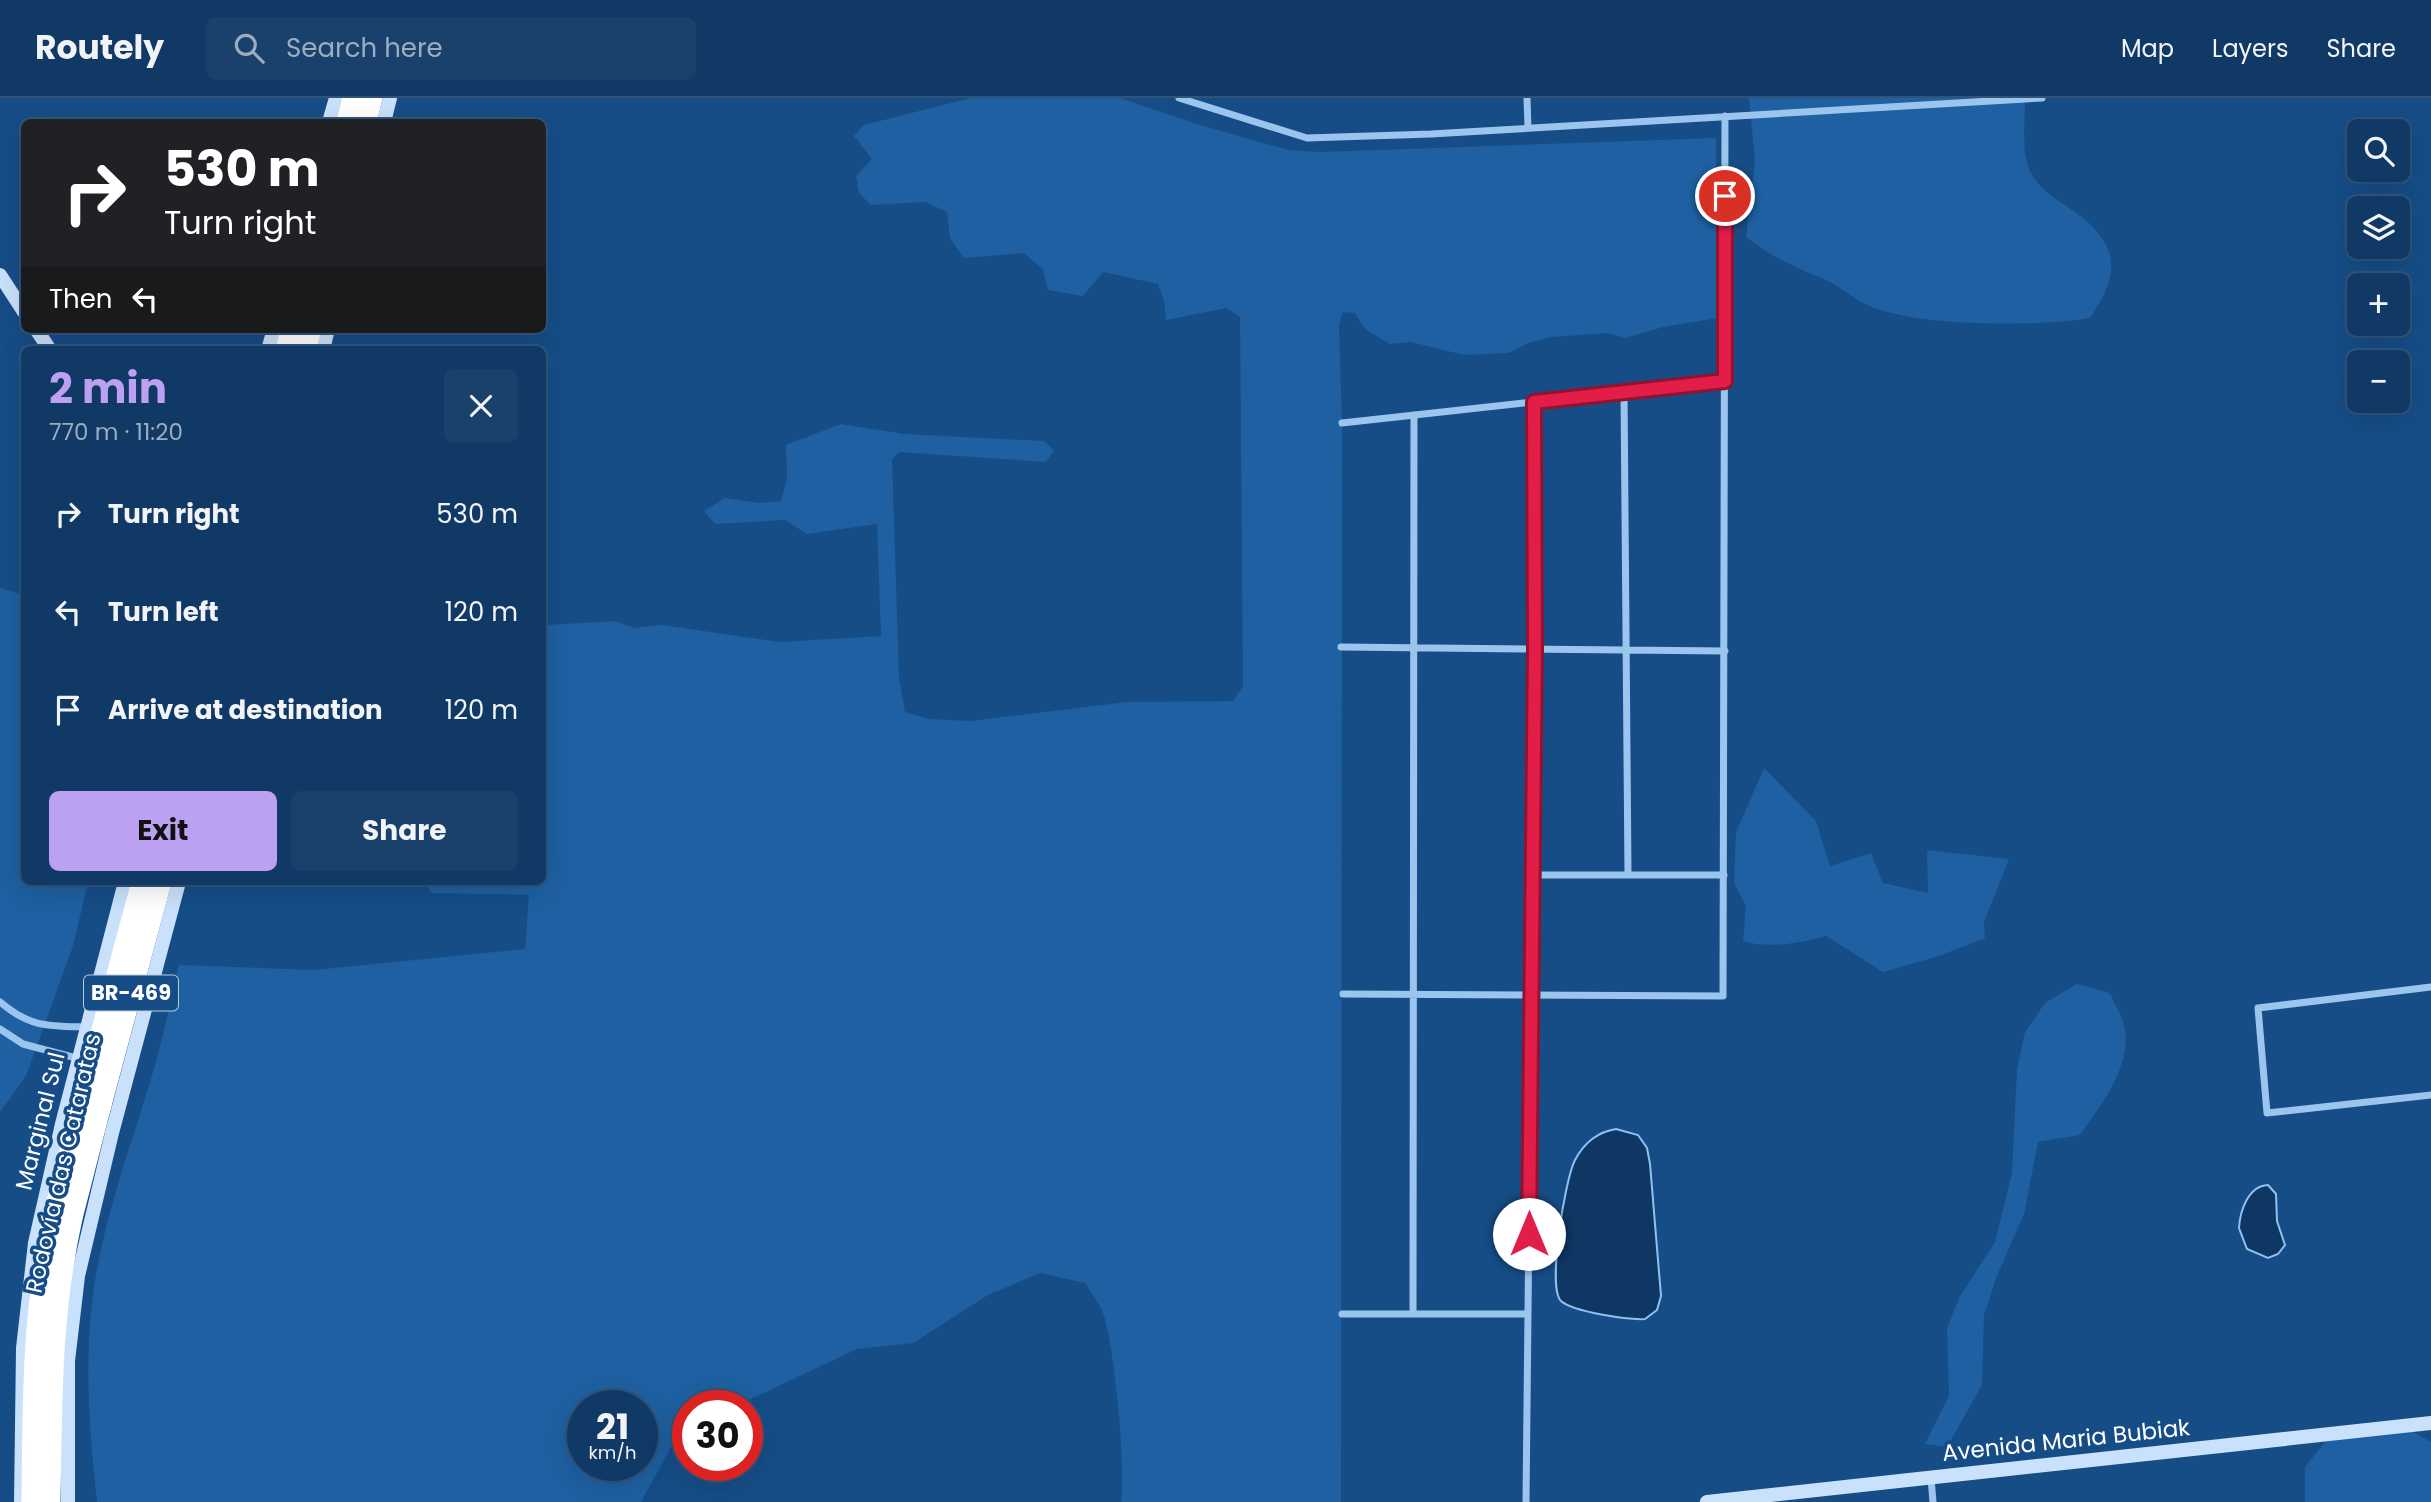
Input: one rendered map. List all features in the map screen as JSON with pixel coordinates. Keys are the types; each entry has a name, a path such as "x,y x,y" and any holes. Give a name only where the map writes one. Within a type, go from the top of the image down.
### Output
{"highway":[{"path":"347,119 353,98"},
{"path":"367,119 373,98"},
{"name":"Rodovía das Cataratas","path":"32,1502 33,1348 43,1270 63,1216 92,1103 141,885"},
{"name":"Rodovía das Cataratas","path":"92,1103 160,885"},
{"name":"Rodovía das Cataratas","path":"50,1502 54,1329 63,1216"}],"street":[{"path":"331,119 336,98"},
{"path":"385,119 390,98"},
{"path":"1179,98 1307,138 2042,98"},
{"path":"1527,98 1528,128"},
{"path":"1343,994 1723,996 1725,117"},
{"path":"0,275 21,307"},
{"path":"1342,423 1725,381"},
{"path":"1624,392 1628,875"},
{"path":"1526,1502 1535,649 1534,402"},
{"path":"1413,1314 1414,415"},
{"path":"1341,647 1725,651"},
{"path":"1533,874 1724,875"},
{"name":"Marginal Sul","path":"21,1502 22,1382 26,1313 35,1243 63,1119 124,885"},
{"path":"68,1502 71,1330 80,1262 178,885"},
{"path":"2431,986 2258,1008 2267,1113 2431,1095"},
{"path":"0,1002 23,1020 40,1025 88,1027"},
{"path":"0,1029 23,1044 80,1059"},
{"path":"63,1119 112,1133"},
{"path":"46,1189 94,1202"},
{"path":"1342,1314 1528,1314"},
{"name":"Avenida Maria Bubiak","path":"1707,1502 2431,1423"},
{"path":"1931,1478 1933,1502"}],"shaded area":[{"path":"971,98 1120,98 1288,150 1321,152 1716,138 1717,318 1663,327 1625,338 1606,333 1552,337 1531,342 1508,353 1464,355 1411,342 1390,344 1365,329 1355,313 1343,312 1339,324 1342,423 1341,1502 1121,1502 1122,1463 1118,1409 1112,1355 1103,1312 1085,1283 1040,1273 988,1295 913,1343 857,1349 763,1393 763,1390 672,1390 672,1446 658,1471 658,1390 567,1390 567,1481 653,1481 641,1502 97,1502 88,1383 89,1335 95,1281 107,1222 155,1065 179,965 314,970 525,949 529,895 432,893 427,885 546,885 547,625 616,621 634,628 662,625 779,642 881,636 877,524 807,534 785,520 715,524 704,511 725,498 759,503 781,501 787,478 786,445 841,424 904,434 1044,441 1054,450 1046,462 899,452 892,459 899,677 905,712 930,719 970,721 1127,702 1233,701 1243,686 1240,317 1226,308 1166,320 1164,301 1158,284 1103,272 1083,296 1048,290 1043,269 1024,253 964,258 950,238 947,212 926,202 871,205 859,193 856,176 872,159 854,136 864,125"},
{"path":"1749,98 2029,98 2025,103 2024,139 2031,173 2050,195 2088,222 2107,246 2111,258 2109,281 2090,318 2009,324 1915,318 1867,305 1831,283 1766,251 1746,237 1755,160"},
{"path":"0,588 21,594 21,885 87,885 73,946 26,1076 0,1112"},
{"path":"1764,768 1816,821 1830,866 1871,853 1883,883 1928,893 1927,850 2009,859 1984,922 1985,938 1939,956 1883,972 1826,936 1774,945 1743,941 1746,906 1734,883 1736,832"},
{"path":"2077,984 2110,993 2125,1029 2126,1044 2119,1072 2105,1099 2080,1135 2038,1142 2024,1214 1996,1278 1984,1315 1982,1385 1947,1447 1925,1444 1949,1396 1947,1328 1959,1298 1995,1242 2012,1173 2017,1069 2025,1032 2045,1003"},
{"path":"1616,1129 1638,1135 1647,1148 1650,1164 1661,1296 1657,1310 1645,1319 1615,1317 1577,1309 1561,1301 1557,1292 1559,1233 1571,1171 1575,1160 1587,1144 1597,1136"},
{"path":"2268,1185 2276,1194 2277,1221 2285,1245 2278,1254 2268,1258 2247,1249 2239,1228 2246,1200 2255,1190"},
{"path":"2403,1426 2431,1442 2431,1502 2305,1502 2305,1467 2330,1436"}],"route":[{"path":"1529,1234 1535,649 1534,402 1725,381 1725,196"}]}
